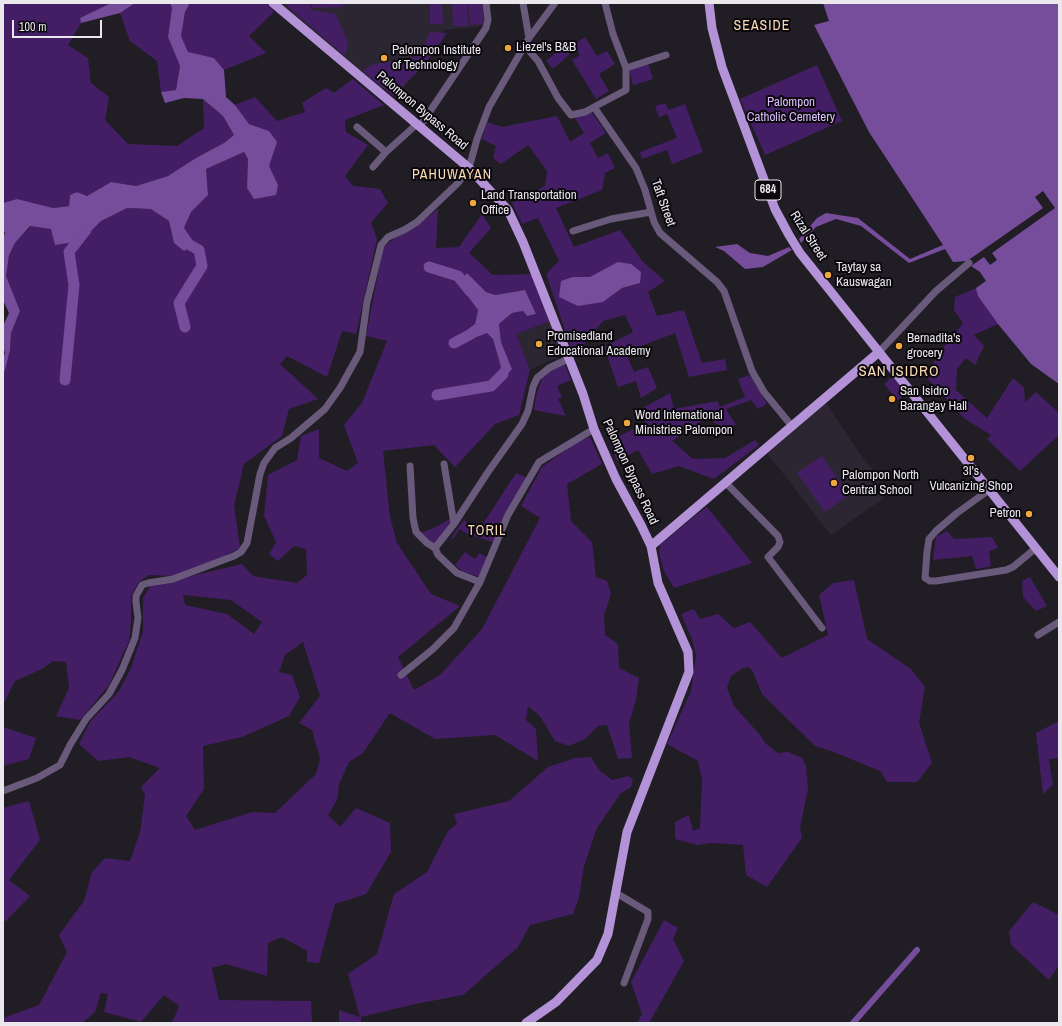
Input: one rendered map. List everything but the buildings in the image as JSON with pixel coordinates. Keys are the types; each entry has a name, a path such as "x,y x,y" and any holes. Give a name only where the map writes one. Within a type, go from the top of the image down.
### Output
{"main road":[{"name":"Palompon Bypass Road","path":"273,3 469,168 508,210 523,242 583,394 594,429 616,479 651,546 658,583 688,652 689,672 627,832 608,934 596,960 556,1002 526,1023"},
{"name":"Rizal Street","path":"709,3 712,28 722,67 775,209 800,252 879,352"},
{"path":"651,546 879,352"},
{"name":"684","path":"879,352 1059,577"}],"street":[{"path":"373,167 386,152 418,125 486,28 488,20 486,3"},
{"path":"523,3 529,38"},
{"path":"3,791 37,778 60,764 86,719 109,694 122,670 134,638 138,618 136,596 142,585 173,579 241,552 247,543 260,474 264,463 275,448 291,438 325,409 340,388 360,352 367,302 381,245 388,237 417,222 458,183 469,168 477,139 489,107 529,38 556,3"},
{"path":"525,46 538,61 558,98 570,115 585,112 626,90 626,68 613,34 605,3"},
{"path":"626,68 666,55"},
{"name":"Taft Street","path":"594,107 636,168 660,234 718,282 724,291 752,371 764,392 792,425"},
{"path":"357,127 386,152"},
{"path":"573,231 611,219 651,212"},
{"path":"879,352 936,291 969,264"},
{"path":"435,548 454,524 522,424 528,411 533,387 537,378 549,368 568,359"},
{"path":"401,675 433,649 454,628 480,582 508,515 539,462 594,429"},
{"path":"444,464 454,524"},
{"path":"410,466 413,518 416,532 427,543 435,548 438,555 457,573 480,582"},
{"path":"725,482 778,536 780,542 778,548 768,557 822,628"},
{"path":"989,490 957,513 929,539 925,578 930,581 936,581 1006,570 1013,567 1036,548"},
{"path":"1038,635 1059,622"},
{"path":"616,893 648,912 648,919 624,983"}],"shaded area":[{"path":"111,3 135,3 120,13 81,23 80,18"},
{"path":"170,3 188,3 189,5 185,12 181,36 188,52 214,58 224,70 226,97 235,105 249,124 269,131 277,142 269,166 278,185 276,195 254,199 247,188 248,159 244,152 206,169 208,195 191,212 184,228 195,244 184,251 174,243 169,221 151,209 127,208 101,221 81,241 55,245 51,229 30,226 15,243 9,255 6,276 20,311 11,333 10,350 3,375 3,358 5,353 3,346 3,326 9,313 3,300 3,240 5,232 3,231 3,203 17,199 53,208 69,206 70,195 77,192 87,196 111,182 136,186 168,176 196,158 224,143 234,135 223,116 203,99 184,98 165,103 161,92 176,90 180,66 168,37 172,8"},
{"name":"Palompon Institute of Technology","path":"281,3 484,3 485,26 444,30 400,93 377,87"},
{"path":"823,3 1059,3 1059,384 1031,364 998,324 978,296 976,288 986,281 980,272 971,266 967,261 953,262 945,249 909,263 861,226 836,219 816,227 801,243 799,239 817,218 826,213 858,218 910,259 943,245 869,132 814,25 829,21"},
{"path":"737,244 750,253 768,256 789,247 792,250 763,267 745,269 724,251 715,247"},
{"path":"618,262 631,264 641,272 640,283 622,288 603,302 578,306 559,297 561,281 573,277 590,277"},
{"path":"467,273 486,292 495,295 525,290 536,314 527,316 523,311 512,313 499,324 501,342 512,369 502,380 481,390 480,385 495,378 501,367 493,339 487,333 459,344 456,338 475,324 478,310 458,283"},
{"name":"Promisedland Educational Academy","path":"551,321 561,355 530,370 515,334"},
{"name":"Palompon North Central School","path":"826,403 862,457 872,468 884,498 831,535 767,453"}],"green space":[{"path":"3,3 111,3 80,18 81,23 68,45 88,58 91,83 109,97 105,120 128,144 177,146 204,128 203,99 223,116 234,135 224,143 196,158 168,176 136,186 111,182 87,196 77,192 70,195 69,206 52,208 17,199 3,203"},
{"path":"135,3 170,3 172,8 168,37 180,66 176,90 161,92 157,61 130,41 120,13"},
{"path":"188,3 267,3 274,12 249,36 266,53 224,70 214,58 188,53 181,36 185,12 189,6"},
{"path":"284,3 310,3 311,10 336,14 348,43 345,56"},
{"path":"312,3 343,3 343,7 312,8"},
{"path":"430,3 442,3 443,24 430,24"},
{"path":"452,3 467,3 468,26 453,26"},
{"path":"468,3 482,3 484,24 470,25"},
{"path":"430,32 447,33 424,65 393,96 363,71 371,65 420,56"},
{"path":"585,37 597,56 607,51 615,64 599,74 609,91 596,99 572,60 580,55 574,44"},
{"path":"563,46 570,54 553,69 546,61"},
{"path":"648,63 653,79 633,85 629,69"},
{"name":"Palompon Catholic Cemetery","path":"817,65 842,121 765,155 740,99"},
{"path":"353,79 384,105 345,120 346,132 368,145 345,176 353,186 380,189 388,203 371,223 377,239 356,334 342,331 327,377 287,356 280,364 318,399 289,409 282,436 244,464 234,505 240,548 216,561 172,576 149,575 138,583 131,596 129,641 109,685 80,720 56,716 69,688 66,662 53,661 42,669 15,681 3,705 3,375 10,350 11,333 20,311 6,276 9,255 15,243 31,226 51,229 81,241 101,221 127,208 152,209 169,221 174,243 184,228 191,212 208,195 206,169 244,152 248,159 247,188 278,185 269,167 269,131 249,124 235,105 255,97 277,121 305,112 302,103 326,88 334,93"},
{"path":"665,103 669,110 685,104 703,152 672,164 667,150 642,159 640,152 677,138 667,114 659,117 655,106"},
{"path":"591,111 606,133 590,143 598,158 608,153 615,168 605,173 602,190 556,208 574,247 620,230 643,262 665,281 648,292 657,316 684,310 702,363 725,359 727,370 689,377 675,333 625,352 634,372 648,367 657,388 641,398 636,381 618,387 604,347 633,332 625,315 603,321 574,357 546,274 559,261 538,218 522,224 512,203 545,186 547,171 528,145 501,164 493,158 496,146 482,139 487,122 502,127 557,116 570,142 584,133 574,116","holes":["573,277 590,277 640,283 622,288 603,302"]},
{"path":"438,209 436,248 459,247 482,214 491,228 469,253 493,275 532,274 551,321 516,334 530,370 519,415 495,424 455,467 434,445 383,451 390,517 397,543 431,594 460,606 398,657 414,690 440,675 482,629 540,518 521,506 542,467 579,441 590,437 602,464 567,484 571,521 592,542 596,577 607,581 611,594 604,615 605,635 618,644 619,668 639,678 636,700 629,723 632,758 618,759 607,725 598,726 585,739 569,746 555,741 540,716 528,706 526,720 536,729 538,761 495,735 435,739 390,713 363,753 349,762 339,784 337,800 328,815 340,827 356,808 390,823 391,852 366,894 335,904 319,963 307,962 307,951 282,937 268,943 267,976 226,964 212,968 219,1000 311,1001 312,1023 172,1023 179,1006 164,995 141,1022 104,1012 108,994 101,993 95,1012 82,1023 3,1023 3,1018 39,1005 67,952 59,935 84,901 92,872 105,858 130,861 140,832 145,795 141,787 160,768 129,757 98,761 79,744 90,722 119,691 131,668 143,631 143,598 150,586 242,564 253,576 297,583 307,575 306,549 294,546 278,561 269,554 276,542 264,516 268,475 297,460 301,436 319,429 319,458 347,471 358,463 344,425 362,403 387,341 366,336 383,248 396,237 423,221","holes":["467,273 486,292 495,295 525,290 536,314 527,316 523,311 512,313 499,324 501,342 512,369 481,389 480,385 495,378 501,367 493,339 487,333 459,344 456,338 475,324 478,309 458,283","183,595 231,600 262,622 254,634 227,614 185,605","303,642 320,696 299,723 312,730 320,759 316,774 275,813 252,812 195,830 186,816 204,789 203,746 242,737 289,716 300,697 292,675 279,672 285,655"]},
{"path":"992,278 1010,328 998,324 974,335 984,346 975,365 966,358 957,369 956,390 987,418 1013,378 1024,388 1025,402 1036,392 1059,413 1059,435 1020,471 987,439 991,435 965,419 925,376 943,348 963,323 954,310 955,297 976,288"},
{"path":"565,364 571,380 557,386 562,397 558,399 566,416 534,410 537,392 542,379 551,370"},
{"path":"895,374 909,391 898,401 884,384"},
{"path":"750,375 767,404 758,409 751,400 726,409 736,425 721,427 707,418 672,441 693,459 725,458 755,440 759,445 714,479 679,466 652,474 638,450 617,461 609,441 646,423 641,409 670,393 674,409 717,401 720,407 745,397 738,379"},
{"path":"822,456 849,495 825,512 797,473"},
{"path":"516,473 527,478 495,543 474,536 473,538 460,529 453,539 451,538 464,520 476,530 481,527"},
{"path":"707,507 752,563 674,588 664,571 659,553 660,545"},
{"path":"450,519 452,525 435,545 432,545 420,533 434,528"},
{"path":"947,531 954,539 992,537 998,548 989,551 991,566 976,569 972,556 933,560 936,537"},
{"path":"465,552 475,559 479,553 489,558 480,577 462,571 455,565"},
{"path":"1030,577 1047,606 1036,611 1023,597 1022,581"},
{"path":"854,580 867,639 911,669 925,687 919,723 932,763 917,782 887,782 880,771 834,752 815,746 762,694 753,672 749,667 743,668 731,676 727,688 734,706 760,735 765,743 778,753 788,752 802,758 806,766 808,789 800,827 802,838 767,887 746,875 743,845 712,843 697,845 675,839 675,822 689,815 693,831 700,828 702,780 698,761 667,744 691,691 696,656 692,639 681,614 694,609 700,619 718,614 734,628 750,622 782,658 828,635 819,595 833,583"},
{"path":"1059,721 1059,758 1049,759 1053,785 1043,794 1036,733"},
{"path":"3,727 36,738 29,759 3,766"},
{"path":"591,757 599,770 612,780 629,776 633,780 631,787 620,794 597,828 584,866 579,897 573,914 530,925 518,947 463,995 415,1004 361,1017 361,1023 339,1023 339,1010 360,1017 348,974 377,954 394,894 427,872 448,831 457,824 454,814 509,801 548,767 575,758"},
{"path":"29,801 40,840 9,880 30,896 6,921 3,921 3,808"},
{"path":"1033,902 1059,915 1059,965 1049,980 1011,945 1009,931"},
{"path":"664,920 678,928 673,939 684,961 649,1023 637,1023 642,1014 631,982"}],"pier":[{"path":"1043,191 1055,208 992,253 997,260 990,265 984,257 971,266 967,261 1043,208 1035,197"}],"waterway":[{"path":"65,380 74,285 69,252 86,230"},
{"path":"179,239 199,250 202,266 179,303 185,327"},
{"path":"429,267 458,276 470,291"},
{"path":"454,343 471,334"},
{"path":"437,395 491,386 503,374"},
{"path":"853,1023 917,950"}],"place":[{"name":"Liezel's B&B","path":"508,48"},
{"name":"Palompon Institute of Technology","path":"384,58"},
{"name":"Land Transportation Office","path":"473,203"},
{"name":"Taytay sa Kauswagan","path":"828,275"},
{"name":"Promisedland Educational Academy","path":"539,344"},
{"name":"Bernadita's grocery","path":"899,346"},
{"name":"San Isidro Barangay Hall","path":"892,399"},
{"name":"Word International Ministries Palompon","path":"627,423"},
{"name":"3I's Vulcanizing Shop","path":"971,458"},
{"name":"Palompon North Central School","path":"834,483"},
{"name":"Petron","path":"1029,514"}],"district":[{"name":"SEASIDE","path":"762,26"},
{"name":"PAHUWAYAN","path":"452,175"},
{"name":"SAN ISIDRO","path":"899,372"},
{"name":"TORIL","path":"487,531"}]}
